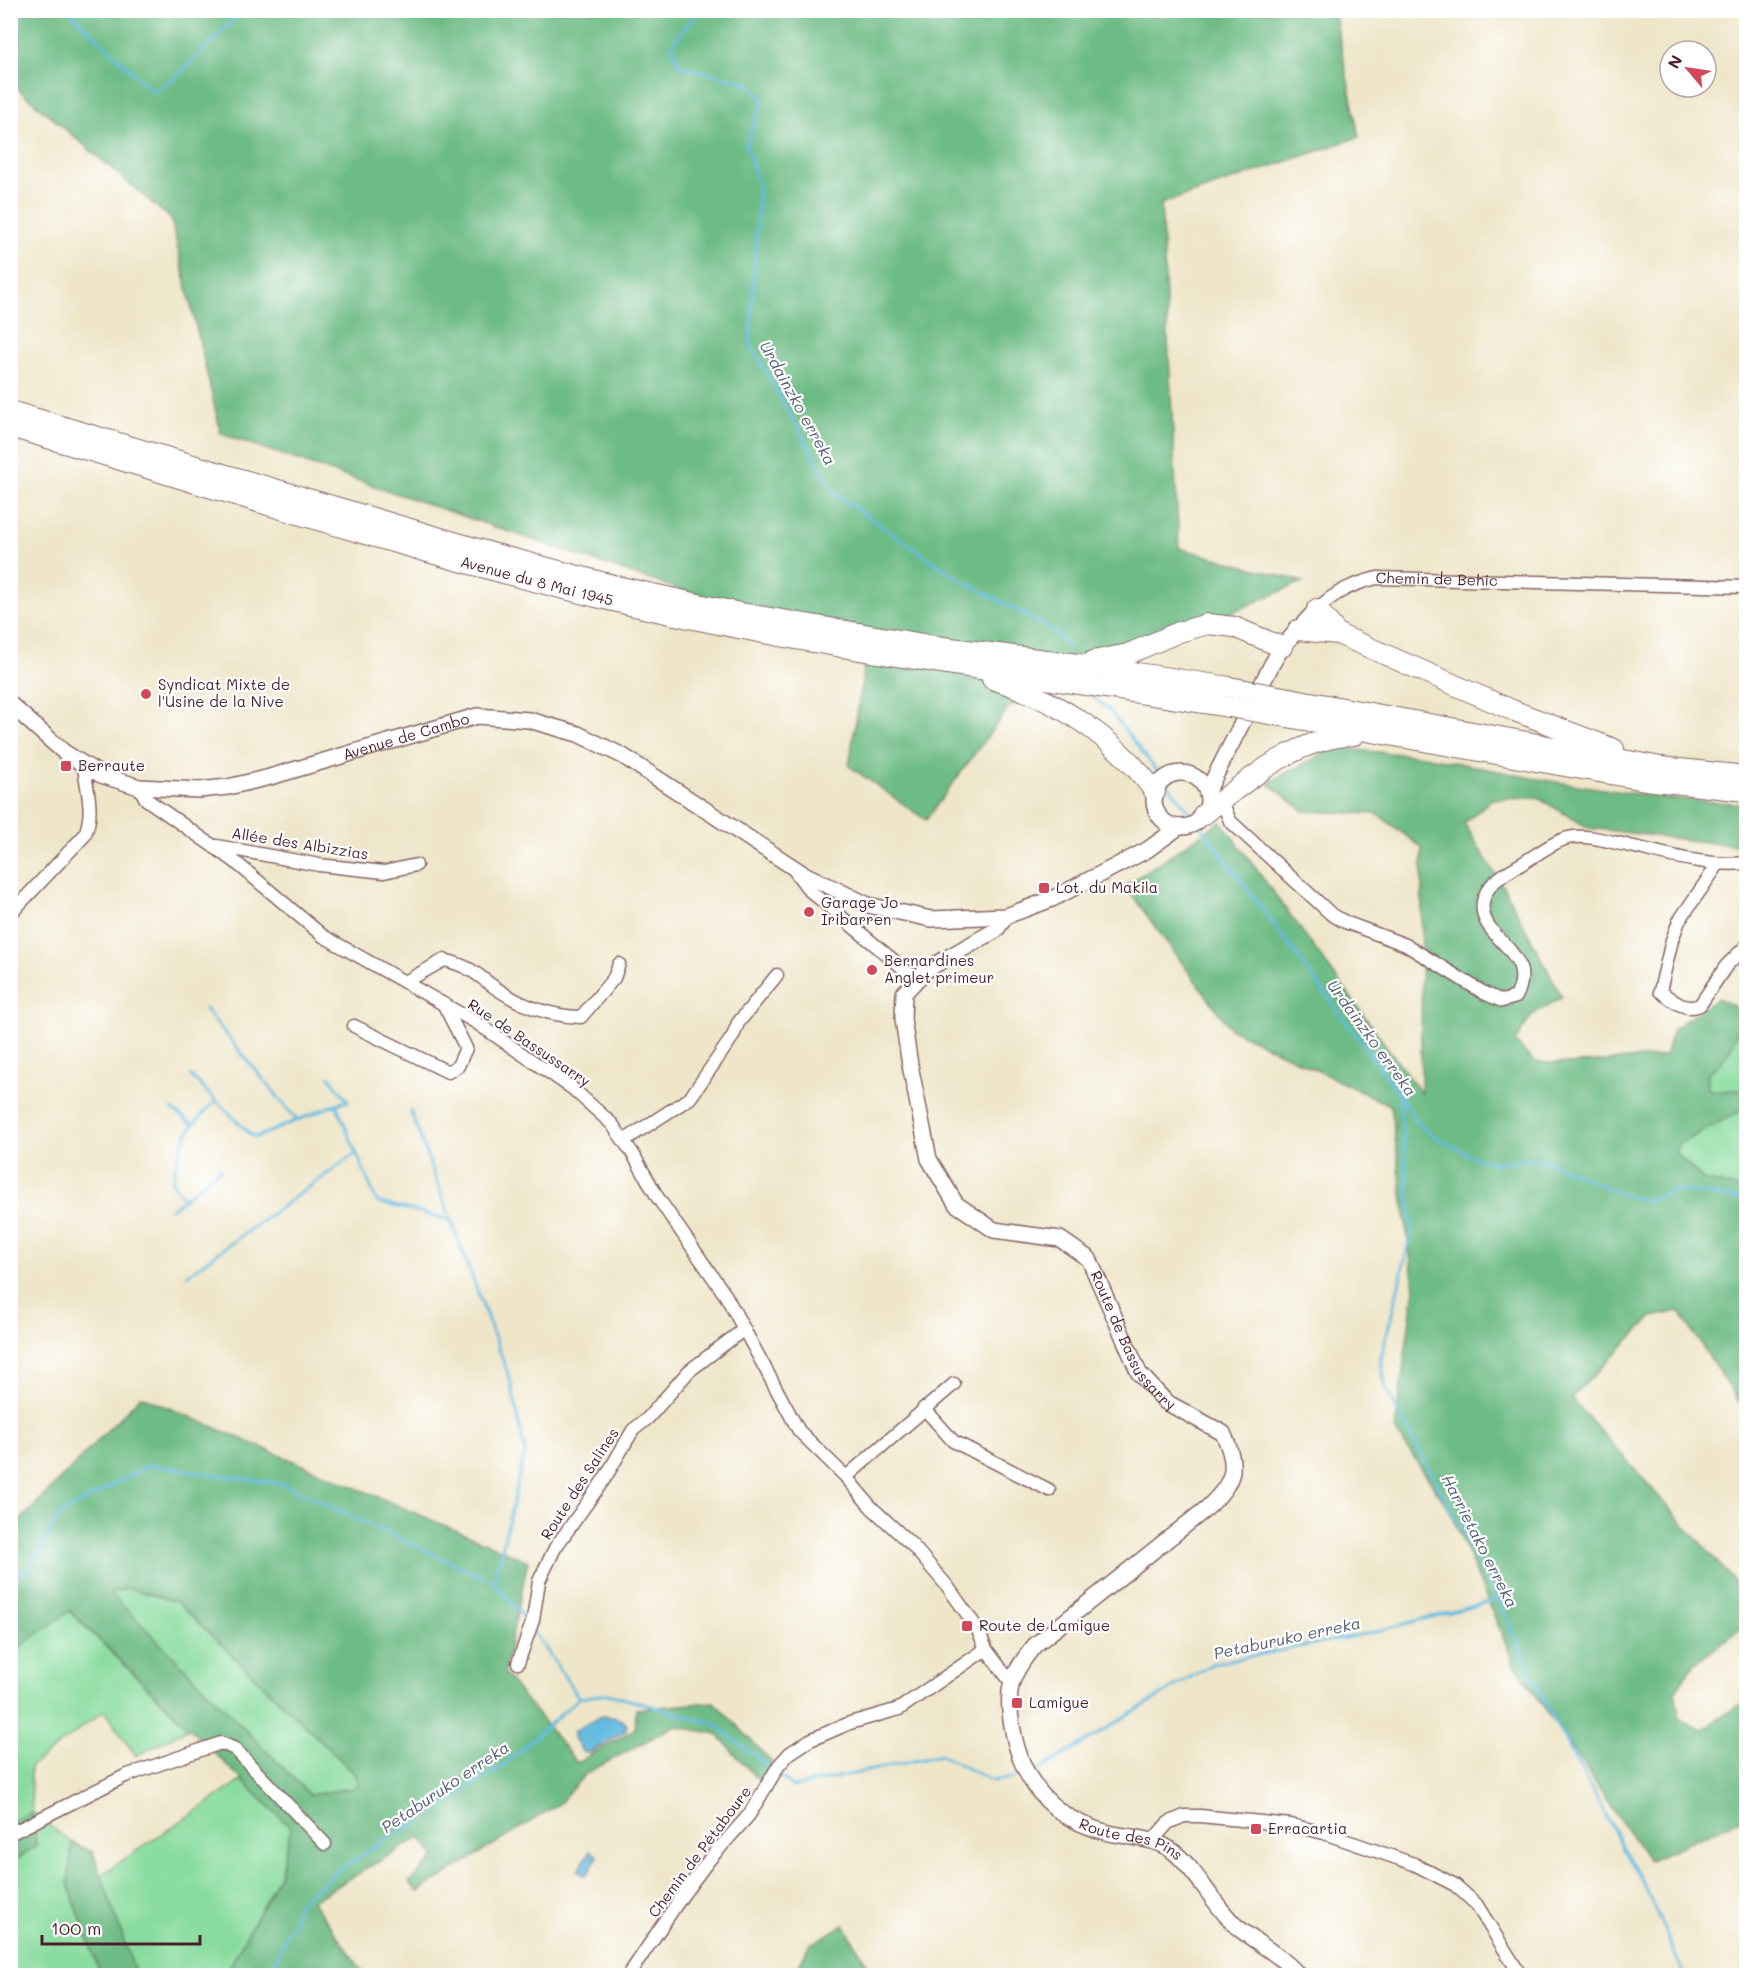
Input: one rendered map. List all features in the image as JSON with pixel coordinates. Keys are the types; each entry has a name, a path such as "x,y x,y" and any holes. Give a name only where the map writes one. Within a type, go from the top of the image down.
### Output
{"highway":[{"name":"Avenue du 8 Mai 1945","path":"10,411 495,555 616,586 735,612 935,646 1043,659 1076,673"},
{"name":"Avenue du 8 Mai 1945","path":"10,427 570,590 731,627 938,662 1076,673"},
{"path":"1317,609 1338,634"},
{"path":"1076,673 1179,632 1208,624 1234,627 1282,647"},
{"path":"1298,630 1338,634 1512,710 1661,767"},
{"path":"938,662 1011,685 1058,705 1161,783"},
{"path":"1076,673 1229,687 1288,708 1381,733 1645,780 1746,791"},
{"path":"1076,673 1229,707 1288,708 1661,767 1746,776"},
{"path":"1193,822 1214,796 1287,753 1314,741 1335,736 1381,733"}],"street":[{"name":"Chemin de Behic","path":"1214,796 1221,763 1282,647 1317,609 1334,594 1352,584 1377,578 1746,587"},
{"name":"Avenue de Cambo","path":"10,704 84,767 139,787 199,790 228,787 477,716 529,720 578,734 623,756 792,868 868,905 931,919 1006,916 1052,899 1147,850 1193,822"},
{"path":"1196,777 1221,763"},
{"path":"10,914 84,836 90,825 91,814 84,767"},
{"path":"1147,850 1156,838 1161,819 1154,806 1161,783 1185,773 1196,777 1214,796 1230,821 1331,914 1345,922 1406,945 1484,993 1502,1001 1516,997 1522,984 1523,969 1484,916 1483,903 1487,888 1566,838 1589,837 1717,866 1746,863"},
{"name":"Rue de Bassussarry","path":"139,787 146,799 214,846 323,936 477,1023 572,1088 612,1124 625,1140 650,1185 726,1296 800,1431 846,1477"},
{"path":"1161,819 1193,822"},
{"name":"Allée des Albizzias","path":"214,846 319,865 384,872 416,865"},
{"path":"1717,866 1679,921 1660,991 1685,1007 1693,1008 1700,1005 1726,966 1746,946"},
{"name":"Avenue de Cambo","path":"792,868 809,890 916,979"},
{"name":"Route de Bassussarry","path":"1006,916 996,930 926,970 904,993 903,1019 909,1065 930,1159 956,1204 994,1230 1060,1239 1089,1258 1139,1373 1166,1402 1223,1433 1234,1463 1230,1480 1217,1499 1035,1644 1018,1665 1011,1681"},
{"path":"405,982 444,960 465,965 504,994 553,1016 581,1017 614,978 619,964"},
{"path":"625,1140 690,1098 733,1036 738,1023 777,975"},
{"path":"354,1026 448,1072 458,1066 466,1048 443,1004"},
{"name":"Route des Salines","path":"518,1663 533,1620 539,1581 555,1548 605,1478 633,1430 648,1418 688,1371 743,1330"},
{"path":"954,1384 846,1477 871,1508 913,1546 948,1587 977,1628 986,1649 1011,1681"},
{"path":"924,1408 953,1441 1049,1490"},
{"name":"Chemin de Pétaboure","path":"628,1976 681,1896 749,1815 779,1764 790,1753 810,1740 850,1722 898,1709 986,1649"},
{"name":"Route des Pins","path":"1011,1681 1008,1706 1017,1753 1024,1771 1054,1808 1086,1826 1153,1840 1174,1853 1216,1906 1236,1926 1299,1976"},
{"path":"10,1834 125,1776 221,1743 235,1749 325,1844"},
{"path":"1153,1840 1168,1823 1184,1816 1200,1816 1290,1825 1324,1833 1414,1864 1446,1879 1476,1904 1521,1976"}],"green space":[{"path":"11,11 1334,11 1359,137 1161,204 1179,548 1303,582 1009,707 926,820 849,766 866,653 221,434 171,219 11,83"},
{"path":"1333,748 1424,756 1532,778 1662,798 1746,804 1746,847 1589,828 1538,798 1492,799 1464,823 1505,890 1562,997 1532,1015 1515,1042 1534,1062 1570,1064 1665,1056 1673,1029 1718,998 1739,1009 1739,1020 1732,1046 1708,1074 1708,1089 1720,1091 1746,1089 1746,1108 1679,1144 1675,1152 1703,1180 1746,1190 1746,1412 1679,1311 1652,1317 1571,1398 1746,1594 1746,1625 1693,1665 1675,1692 1680,1719 1702,1730 1746,1701 1746,1817 1648,1861 1514,1663 1449,1509 1395,1430 1414,1288 1391,1106 1231,1029 1125,886 1221,821 1421,1093 1422,848 1377,814 1304,811 1268,783"},
{"path":"1746,1018 1746,1191 1691,1185 1642,1100"},
{"path":"141,1396 528,1561 504,1673 577,1763 635,1729 636,1709 714,1702 772,1762 760,1782 717,1734 674,1726 585,1774 560,1803 418,1892 409,1882 435,1857 420,1837 312,1901 365,1975 225,1975 280,1874 291,1828 70,1611 11,1653 11,1530","holes":["128,1588 177,1602 355,1774 358,1787 310,1795 110,1593"]},
{"path":"128,1588 177,1602 355,1774 358,1787 310,1795 110,1593"},
{"path":"69,1611 189,1728 136,1756 104,1711 30,1767 32,1812 72,1843 68,1884 101,1975 11,1975 11,1863 36,1846 32,1813 11,1822 10,1653"},
{"path":"242,1780 291,1828 280,1874 225,1975 136,1975 101,1875"},
{"path":"32,1812 36,1846 11,1863 11,1822"},
{"path":"72,1843 93,1852 136,1975 101,1975 68,1884"},
{"path":"844,1925 871,1971 868,1975 794,1975 809,1945"}],"water":[{"path":"601,1716 622,1720 627,1725 625,1731 589,1753 583,1752 574,1738 574,1731"},
{"path":"590,1851 598,1856 586,1876 578,1871"}],"waterway":[{"path":"68,10 153,92 174,79 244,10"},
{"name":"Urdainzko erreka","path":"700,10 672,44 679,66 746,82 763,100 746,145 759,187 750,344 835,494 951,574 1054,631 1068,646"},
{"name":"Urdainzko erreka","path":"1089,694 1109,710 1196,820 1399,1093 1417,1123 1434,1136 1473,1157 1494,1163 1533,1159 1552,1163 1615,1192 1646,1201 1676,1190 1746,1200"},
{"path":"205,1009 297,1120"},
{"path":"191,1076 251,1135 257,1137 336,1104 377,1202 451,1220"},
{"path":"329,1076 348,1101 336,1104"},
{"name":"Harrietako erreka","path":"1399,1093 1412,1230 1381,1359 1385,1386 1498,1600 1548,1709 1646,1889 1685,1976"},
{"path":"184,1199 172,1182 182,1145 190,1129 216,1101"},
{"path":"172,1109 192,1124"},
{"path":"410,1110 510,1379 525,1452 494,1582"},
{"path":"187,1275 356,1153"},
{"path":"171,1209 221,1168"},
{"path":"10,1578 28,1570 60,1514 150,1465 282,1484 494,1582 529,1624"},
{"name":"Petaburuko erreka","path":"1034,1773 1212,1664 1365,1634 1498,1600"},
{"path":"534,1632 579,1698"},
{"name":"Petaburuko erreka","path":"270,1976 286,1934 293,1924 298,1904 306,1895 341,1867 353,1862 379,1843 409,1828 505,1764 579,1698 608,1694 715,1724 770,1768"},
{"name":"Petaburuko erreka","path":"779,1775 793,1787 941,1755 992,1781 1014,1778"}],"place":[{"name":"Syndicat Mixte de l'Usine de la Nive","path":"146,694"},
{"name":"Berraute","path":"66,766"},
{"name":"Lot. du Makila","path":"1044,888"},
{"name":"Garage Jo Iribarren","path":"809,912"},
{"name":"Bernardines Anglet primeur","path":"872,970"},
{"name":"Route de Lamigue","path":"967,1626"},
{"name":"Lamigue","path":"1017,1703"},
{"name":"Erracartia","path":"1256,1829"}]}
